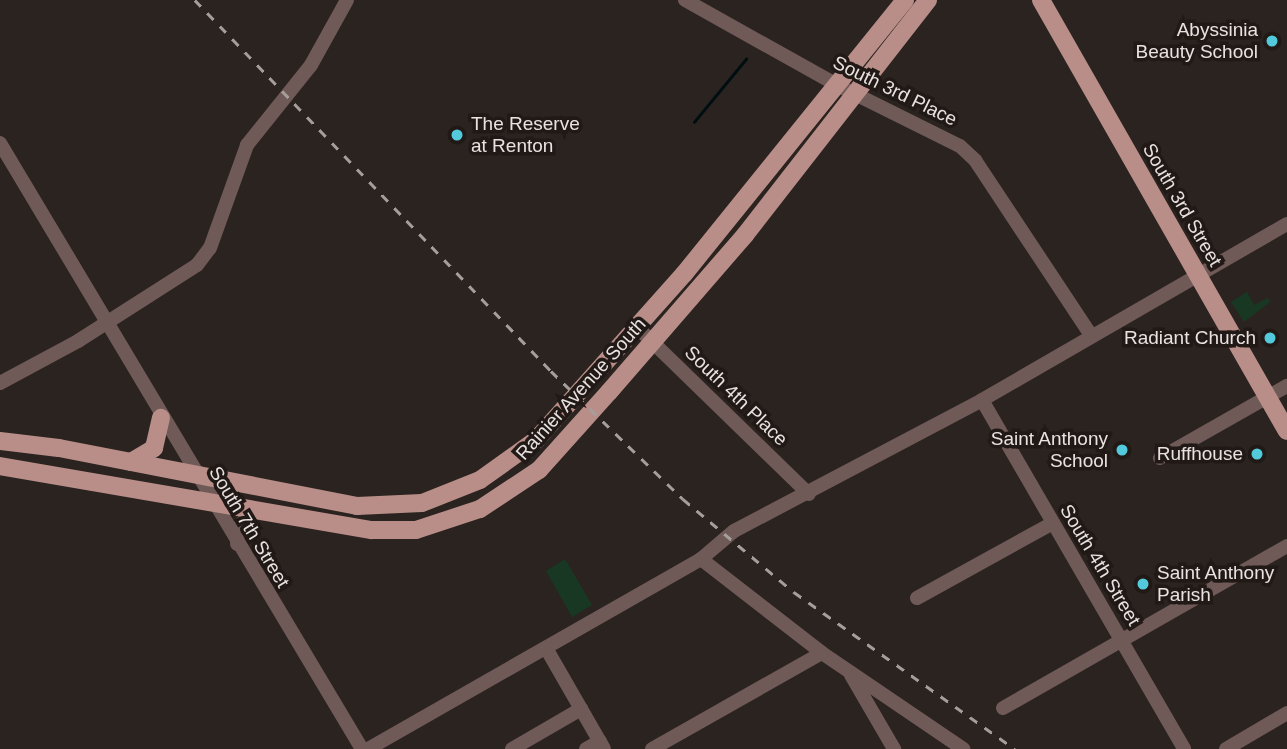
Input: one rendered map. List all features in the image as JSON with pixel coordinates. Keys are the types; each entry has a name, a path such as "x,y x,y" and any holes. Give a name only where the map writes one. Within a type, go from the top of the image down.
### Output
{"main road":[{"name":"Rainier Avenue South","path":"0,441 131,462 356,506 398,507 452,494 502,468 536,440 636,326 905,0"},
{"name":"Rainier Avenue South","path":"0,466 372,530 416,530 468,514 508,494 539,470 652,343 857,95 928,0"},
{"name":"South 3rd Street","path":"1041,0 1287,431"},
{"path":"131,462 154,448 161,418"}],"street":[{"path":"0,383 105,324 205,257 247,145 311,65 347,0"},
{"name":"South 3rd Place","path":"685,0 837,85 945,135 975,160 1091,335"},
{"name":"South 7th Street","path":"0,144 161,418 362,749"},
{"path":"368,749 701,559 734,531 986,407 1003,388 1287,224"},
{"name":"South 4th Place","path":"636,326 809,494"},
{"path":"1160,458 1287,386"},
{"name":"South 4th Street","path":"986,407 1184,749"},
{"path":"237,544 238,528 253,509"},
{"path":"917,598 1053,523"},
{"path":"1003,708 1287,546"},
{"path":"701,559 822,653 954,747"},
{"path":"546,648 602,745 586,749"},
{"path":"652,749 822,653"},
{"path":"849,671 894,749"},
{"path":"512,749 581,709"},
{"path":"1226,749 1287,713"}],"green space":[{"path":"1247,292 1254,305 1268,298 1270,302 1244,322 1231,302"},
{"path":"565,559 592,605 572,617 546,571"}],"waterway":[{"path":"694,122 746,59"}],"railway":[{"path":"195,0 551,371 683,499 794,592 1015,749"}],"place":[{"name":"Abyssinia Beauty School","path":"1272,41"},
{"name":"The Reserve at Renton","path":"457,135"},
{"name":"Radiant Church","path":"1270,338"},
{"name":"Saint Anthony School","path":"1122,450"},
{"name":"Ruffhouse","path":"1257,454"},
{"name":"Saint Anthony Parish","path":"1143,584"}]}
